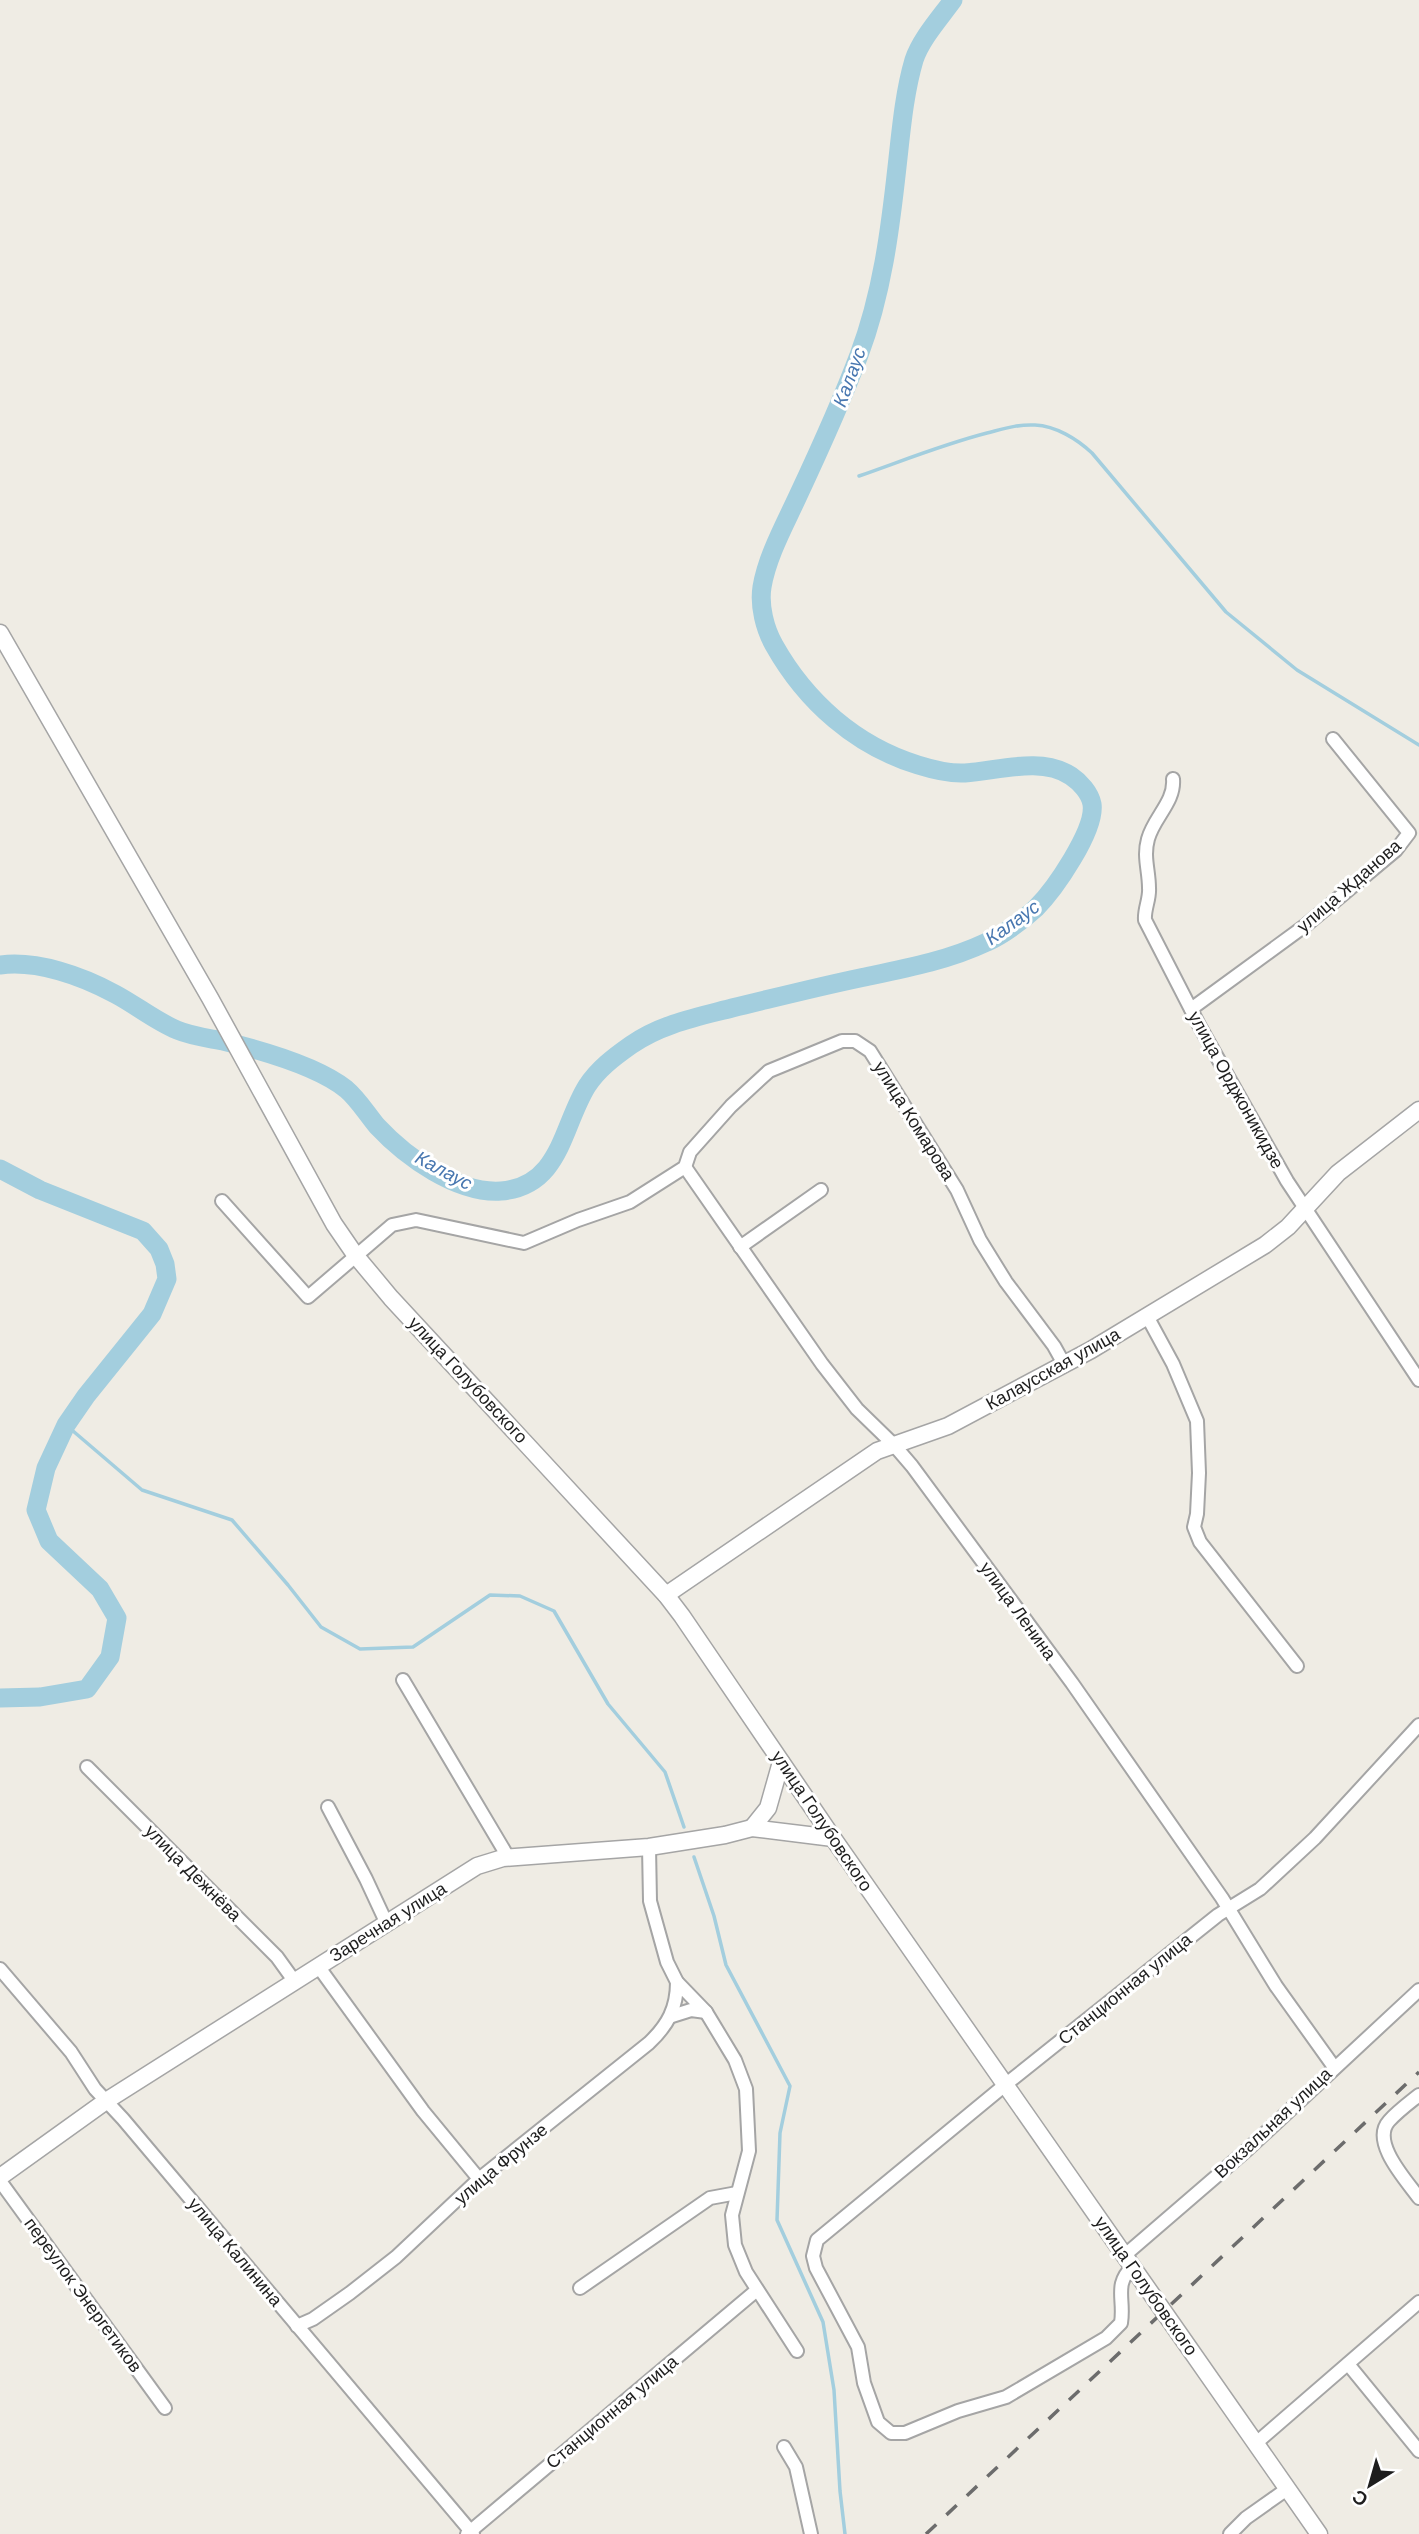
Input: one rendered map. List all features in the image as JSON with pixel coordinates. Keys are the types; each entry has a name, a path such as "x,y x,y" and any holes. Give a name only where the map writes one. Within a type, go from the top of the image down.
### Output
{"street":[{"name":"улица Голубовского","path":"0,633 210,998 334,1224 355,1256 666,1595 1319,2534"},
{"name":"улица Жданова","path":"1191,1009 1307,925 1396,850 1409,833 1333,739"},
{"name":"улица Орджоникидзе","path":"1174,779 1174,790 1154,824 1144,856 1150,890 1144,910 1145,920 1281,1171 1419,1380"},
{"name":"улица Комарова","path":"222,1201 308,1297 393,1225 404,1221 416,1220 524,1243 630,1202 685,1167 690,1152 731,1106 769,1071 842,1041 855,1041 870,1051 957,1190 980,1240 1006,1282 1054,1346 1064,1364"},
{"name":"Калаусская улица","path":"666,1595 817,1494 863,1459 877,1451 948,1426 1064,1364 1265,1245 1288,1227 1338,1173 1419,1110"},
{"name":"улица Ленина","path":"685,1167 822,1364 857,1409 912,1466 1072,1684 1228,1908 1276,1986 1334,2067"},
{"path":"740,1247 821,1190"},
{"path":"1147,1316 1173,1364 1197,1421 1199,1473 1194,1527 1200,1542 1297,1666"},
{"path":"404,1680 508,1857"},
{"name":"Станционная улица","path":"817,2240 1005,2085 1228,1908 1260,1889 1315,1838 1419,1725"},
{"path":"752,1828 768,1808 781,1762"},
{"name":"улица Дежнёва","path":"87,1767 277,1956 295,1982"},
{"path":"328,1807 386,1922"},
{"name":"Заречная улица","path":"3,2172 106,2101 477,1866 508,1857 649,1847 752,1828 833,1838"},
{"path":"649,1847 650,1901 658,1933 677,1982 706,2012 735,2060 746,2089 748,2151 732,2215 735,2245 746,2272 797,2351"},
{"path":"317,1966 423,2111 479,2179"},
{"name":"улица Калинина","path":"0,1969 71,2052 106,2101 131,2127 470,2533"},
{"path":"672,2016 676,2004 677,1982"},
{"name":"Вокзальная улица","path":"817,2240 813,2256 816,2269 858,2347 864,2383 878,2422 885,2430 895,2434 905,2433 958,2411 1006,2397 1106,2338 1121,2323 1120,2286 1129,2261 1419,1990"},
{"path":"672,2016 691,2010 706,2012"},
{"name":"улица Фрунзе","path":"297,2326 313,2319 396,2257 479,2179 656,2037 672,2016"},
{"path":"1419,2095 1387,2123 1382,2136 1388,2153 1419,2198"},
{"name":"переулок Энергетиков","path":"3,2172 166,2408"},
{"path":"580,2288 710,2198 737,2193"},
{"name":"Станционная улица","path":"470,2533 757,2290"},
{"path":"1255,2444 1419,2302"},
{"path":"1348,2364 1419,2451"},
{"path":"784,2447 796,2468 811,2534"},
{"path":"1230,2534 1246,2518 1287,2489"}],"waterway":[{"name":"Калаус","path":"0,965 44,967 74,976 115,994 177,1030 271,1054 320,1073 346,1089 377,1126 417,1161 450,1180 484,1190 501,1191 521,1187 536,1178 548,1166 591,1080 613,1059 643,1038 667,1026 706,1015 941,959 987,942 1036,908 1063,874 1087,829 1092,804 1081,785 1071,776 1046,767 1019,766 965,773 942,771 895,757 874,746 835,719 801,685 771,639 765,625 761,602 764,576 772,553 822,445 867,332 888,239 903,113 914,60 926,37 953,0"},
{"path":"859,476 955,442 1011,427 1043,426 1066,434 1092,453 1226,612 1297,670 1419,745"},
{"name":"Калаус","path":"0,1169 40,1190 143,1231 159,1249 167,1279 152,1314 66,1425 46,1468 36,1510 49,1541 100,1589 117,1618 110,1657 87,1689 40,1697 0,1698"},
{"path":"66,1425 142,1490 232,1520 321,1627 360,1649 413,1647 490,1595 520,1596 554,1611 608,1704 665,1772 684,1827"},
{"path":"694,1857 714,1916 726,1965 790,2086 780,2133 777,2220 823,2322 834,2390 845,2534"}],"railway":[{"path":"926,2534 1419,2072"}]}
